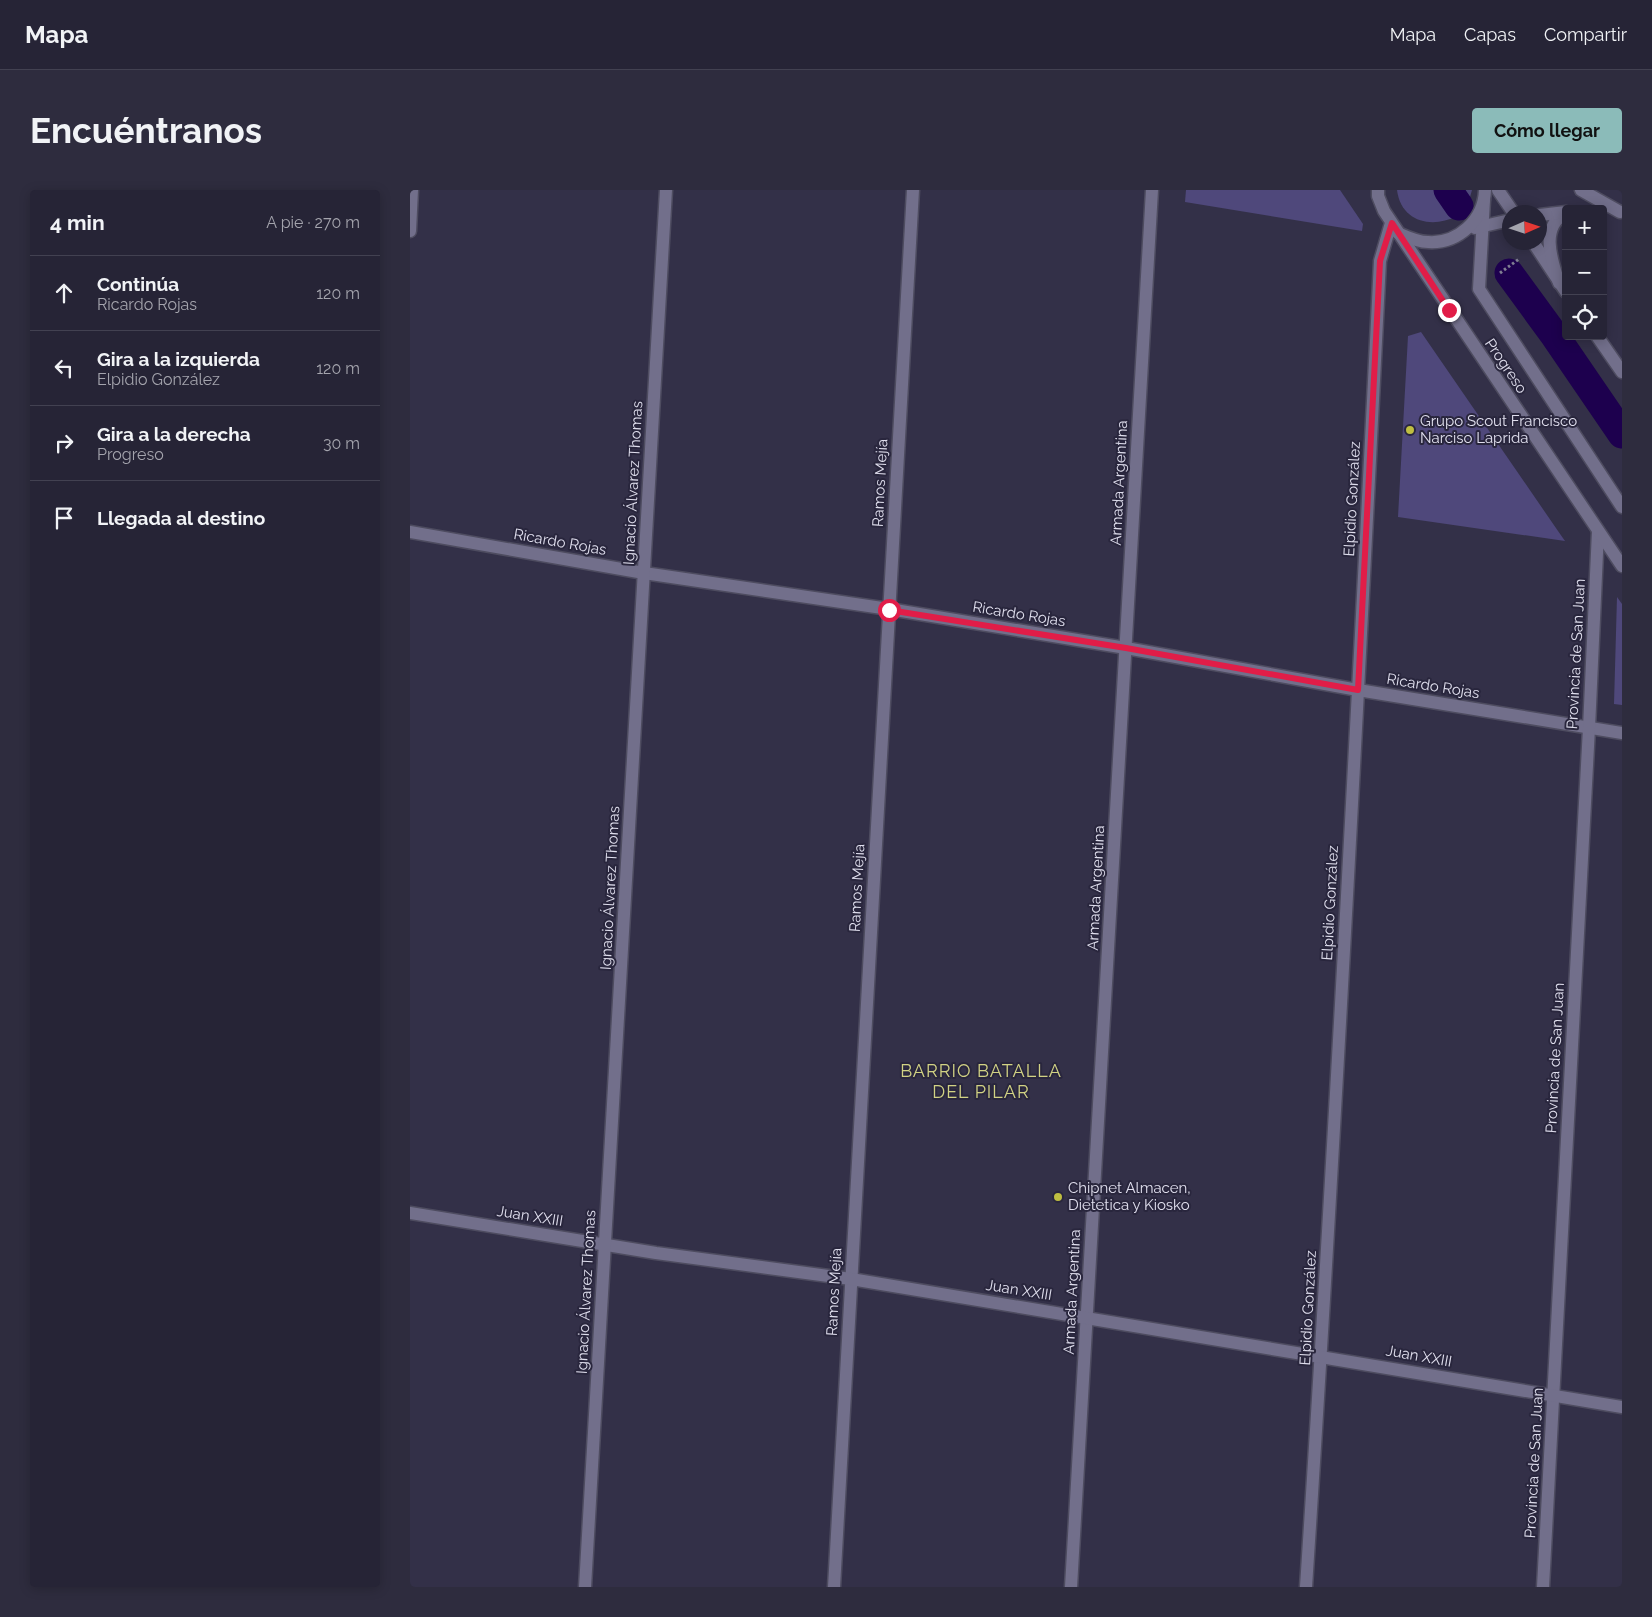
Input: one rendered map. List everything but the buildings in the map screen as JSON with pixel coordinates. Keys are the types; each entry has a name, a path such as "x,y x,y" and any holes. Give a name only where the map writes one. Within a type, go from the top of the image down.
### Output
{"street":[{"path":"410,231 412,190"},
{"name":"Ignacio Álvarez Thomas","path":"585,1587 666,190"},
{"name":"Ramos Mejía","path":"834,1587 913,190"},
{"name":"Armada Argentina","path":"1071,1587 1152,190"},
{"name":"Progreso","path":"1370,190 1622,566"},
{"path":"1378,190 1378,196 1384,212"},
{"path":"1498,190 1508,205"},
{"path":"1581,190 1621,212"},
{"path":"1395,228 1413,239 1434,242 1454,238 1466,230 1474,221 1482,208 1485,195"},
{"name":"Progreso","path":"1485,195 1479,289 1622,507"},
{"path":"1607,212 1621,212"},
{"path":"1547,214 1562,213"},
{"path":"1562,215 1554,223 1550,239 1552,258 1562,287"},
{"path":"1466,230 1502,221"},
{"name":"Elpidio González","path":"1306,1587 1321,1356 1380,261 1395,228"},
{"path":"1538,250 1562,287"},
{"path":"1600,340 1622,372"},
{"name":"Provincia de San Juan","path":"1543,1587 1598,531"},
{"name":"Ricardo Rojas","path":"410,532 644,573 1126,648 1358,690 1622,733"},
{"name":"Juan XXIII","path":"410,1213 656,1253 851,1279 1622,1407"}],"shaded area":[{"path":"1186,190 1340,190 1363,224 1362,231 1185,202"},
{"path":"1397,190 1439,190 1457,216 1438,222 1419,220 1411,216 1405,209 1400,201"},
{"path":"1458,190 1472,190 1468,204"},
{"path":"1421,332 1565,541 1398,517 1408,336"},
{"path":"1617,597 1622,604 1622,705 1614,704"}],"waterway":[{"path":"1448,190 1459,206"},
{"path":"1509,273 1622,434"}],"place":[{"name":"Grupo Scout Francisco Narciso Laprida","path":"1410,430"},
{"name":"Chipnet Almacen, Dietetica y Kiosko","path":"1058,1197"}],"district":[{"name":"BARRIO BATALLA DEL PILAR","path":"981,1081"}],"route":[{"path":"889,610 1126,648 1358,690 1380,261 1392,223 1449,310"}]}
